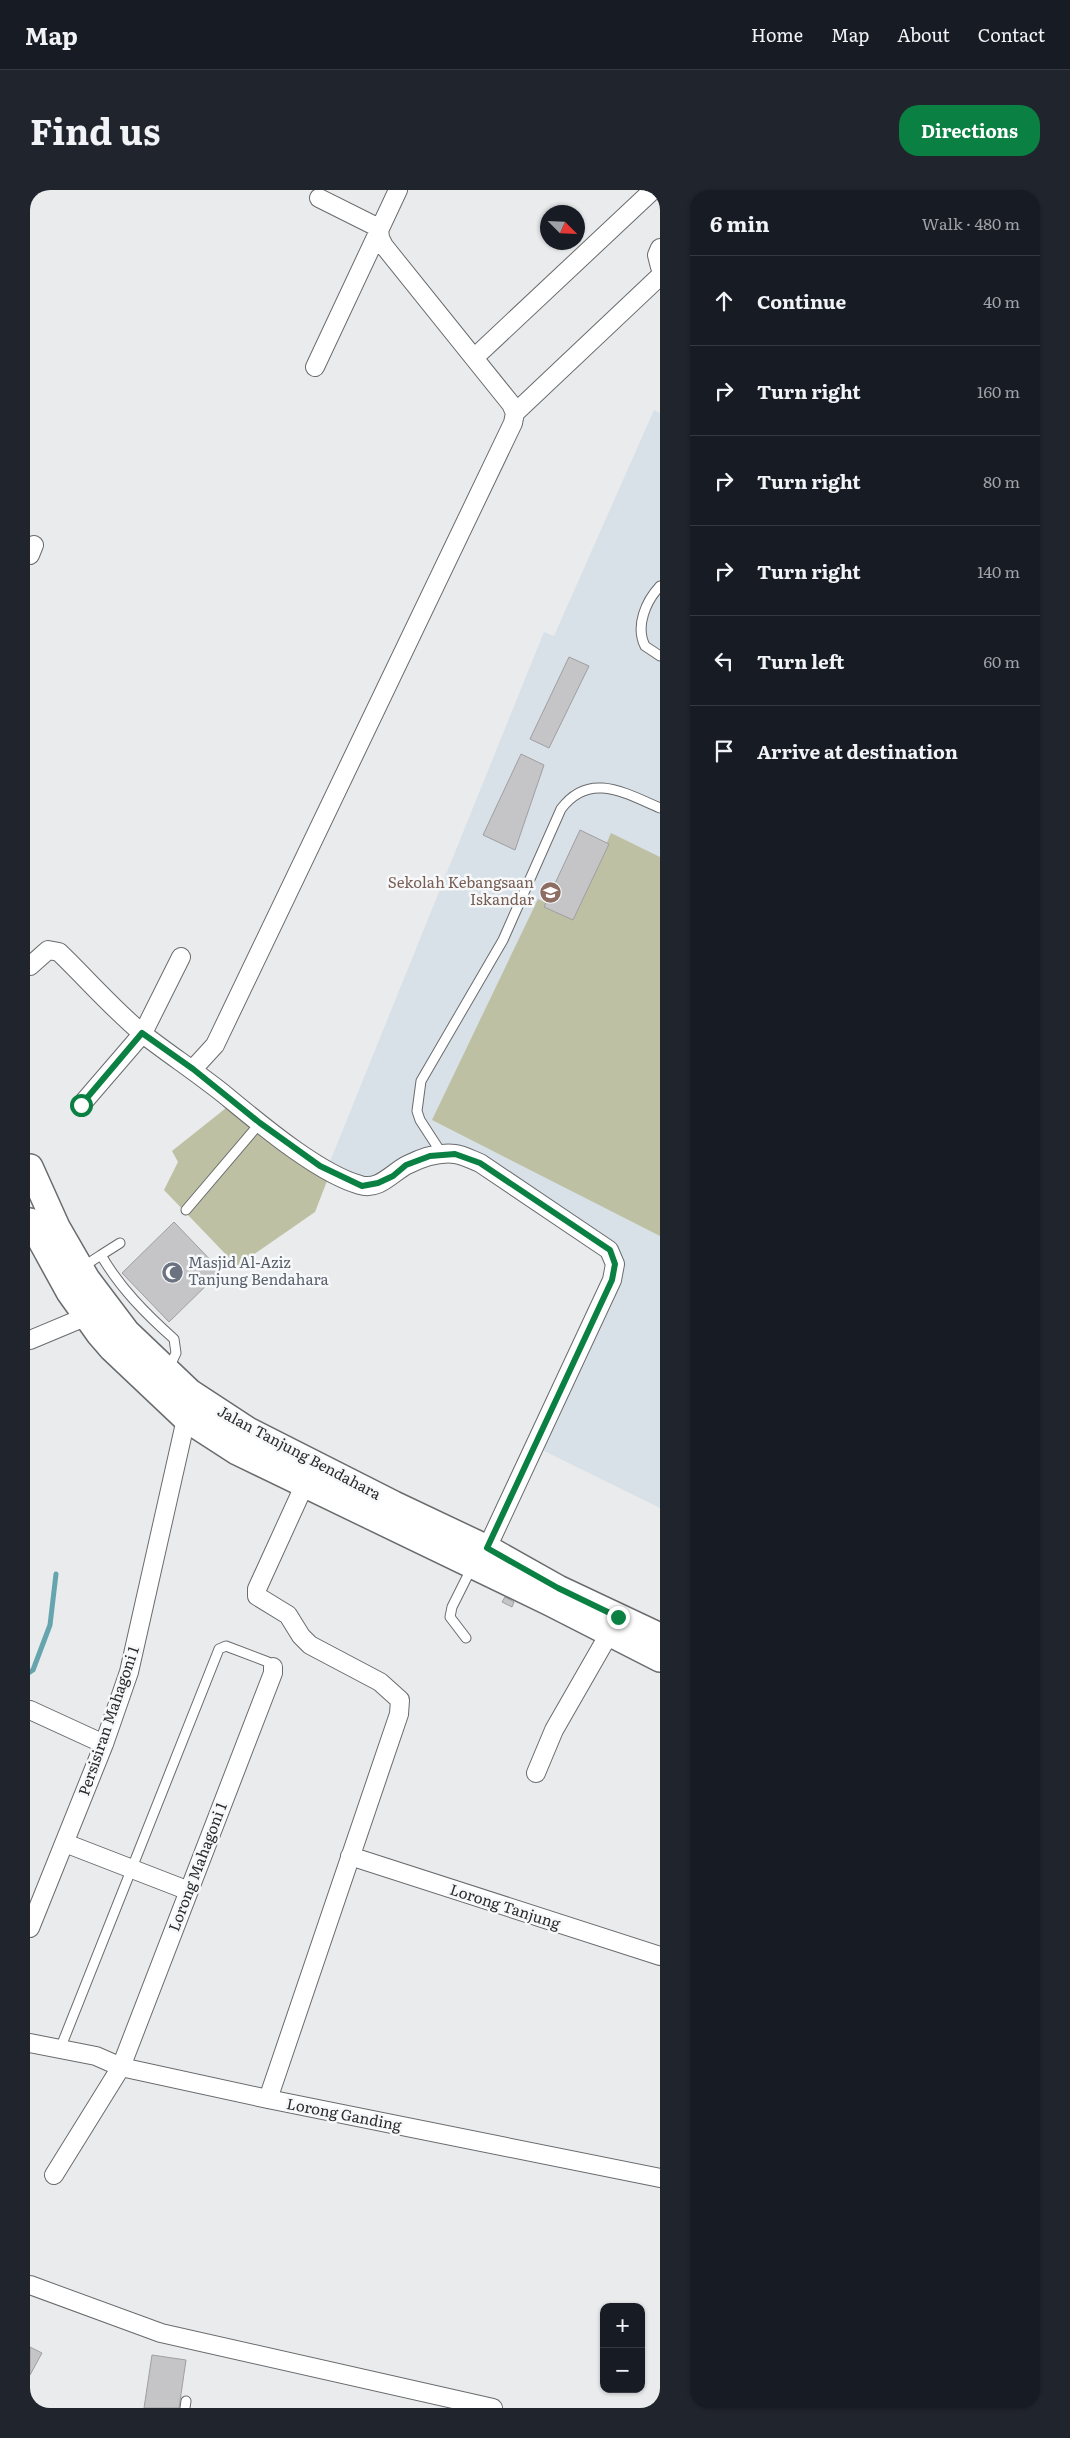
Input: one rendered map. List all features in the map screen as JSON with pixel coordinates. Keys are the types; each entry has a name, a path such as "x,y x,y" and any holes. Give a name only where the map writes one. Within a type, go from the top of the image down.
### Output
{"main road":[{"name":"Jalan Tanjung Bendahara","path":"30,1167 57,1227 91,1261 127,1332 190,1392 248,1430 394,1504 550,1603 660,1659"},
{"name":"Jalan Tanjung Bendahara","path":"30,1221 65,1285 86,1317 112,1349 186,1419 237,1452 304,1486 558,1588 660,1636"}],"street":[{"path":"315,367 398,190"},
{"path":"474,358 653,190"},
{"path":"319,198 379,228"},
{"path":"193,1069 215,1045 513,423 515,413 511,404 384,246 380,238 379,228"},
{"path":"660,248 657,255 660,267"},
{"path":"515,413 660,276"},
{"path":"30,966 48,950 59,952 142,1033 193,1069 260,1123 320,1166 362,1186 378,1183 393,1176 406,1165 430,1156 455,1154 480,1163 610,1250 615,1264 612,1280 480,1557"},
{"path":"81,1105 142,1033 181,957"},
{"path":"30,1340 86,1317"},
{"name":"Persisiran Mahagoni 1","path":"30,1928 104,1744 137,1642 186,1419"},
{"path":"268,2099 399,1714 400,1700 380,1682 310,1645 301,1636 288,1615 257,1596 257,1589 304,1486"},
{"path":"536,1773 554,1730 608,1634"},
{"name":"Lorong Mahagoni 1","path":"54,2176 121,2067 273,1673 273,1667"},
{"path":"30,1710 104,1744"},
{"path":"65,1843 189,1891"},
{"name":"Lorong Tanjung","path":"350,1856 660,1956"},
{"name":"Lorong Ganding","path":"30,2043 96,2056 121,2067 268,2099 660,2178"},
{"path":"30,2285 161,2332 487,2407"}],"lane":[{"path":"660,586 647,605 640,632 644,646 660,656"},
{"path":"442,1155 420,1120 417,1111 417,1101 422,1081 503,940 561,809 575,794 594,788 617,790 660,808"},
{"path":"186,1210 260,1123"},
{"path":"91,1261 120,1243"},
{"path":"466,1638 450,1617 452,1607 480,1557"},
{"path":"60,2049 219,1649 226,1646 268,1662 273,1667"}],"shaded area":[{"name":"Sekolah Kebangsaan Iskandar","path":"654,410 660,413 660,1508 532,1445 619,1248 464,1150 435,1148 416,1150 403,1163 362,1182 329,1164 544,632 554,636"}],"green space":[{"path":"611,833 660,857 660,1236 432,1120 538,899 575,916"},
{"path":"226,1108 327,1181 315,1212 237,1266 164,1190 178,1162 172,1151"}],"building":[{"path":"569,657 589,666 549,748 530,739"},
{"path":"521,754 544,765 515,850 483,835"},
{"path":"580,830 609,844 573,920 544,907"},
{"name":"Masjid Al-Aziz Tanjung Bendahara","path":"174,1222 221,1271 169,1322 122,1273"},
{"path":"505,1597 514,1602 512,1607 502,1602"},
{"path":"30,2347 42,2353 30,2375"},
{"path":"152,2355 186,2360 179,2408 144,2408"}],"waterway":[{"path":"30,1672 33,1670 50,1625 56,1574"}],"place":[{"name":"Sekolah Kebangsaan Iskandar","path":"550,892"},
{"name":"Masjid Al-Aziz Tanjung Bendahara","path":"172,1272"}],"route":[{"path":"81,1105 142,1033 193,1069 260,1123 320,1166 339,1176 362,1186 378,1183 393,1176 406,1165 430,1156 455,1154 480,1163 610,1250 615,1264 612,1280 487,1548 558,1588 618,1617"}]}
